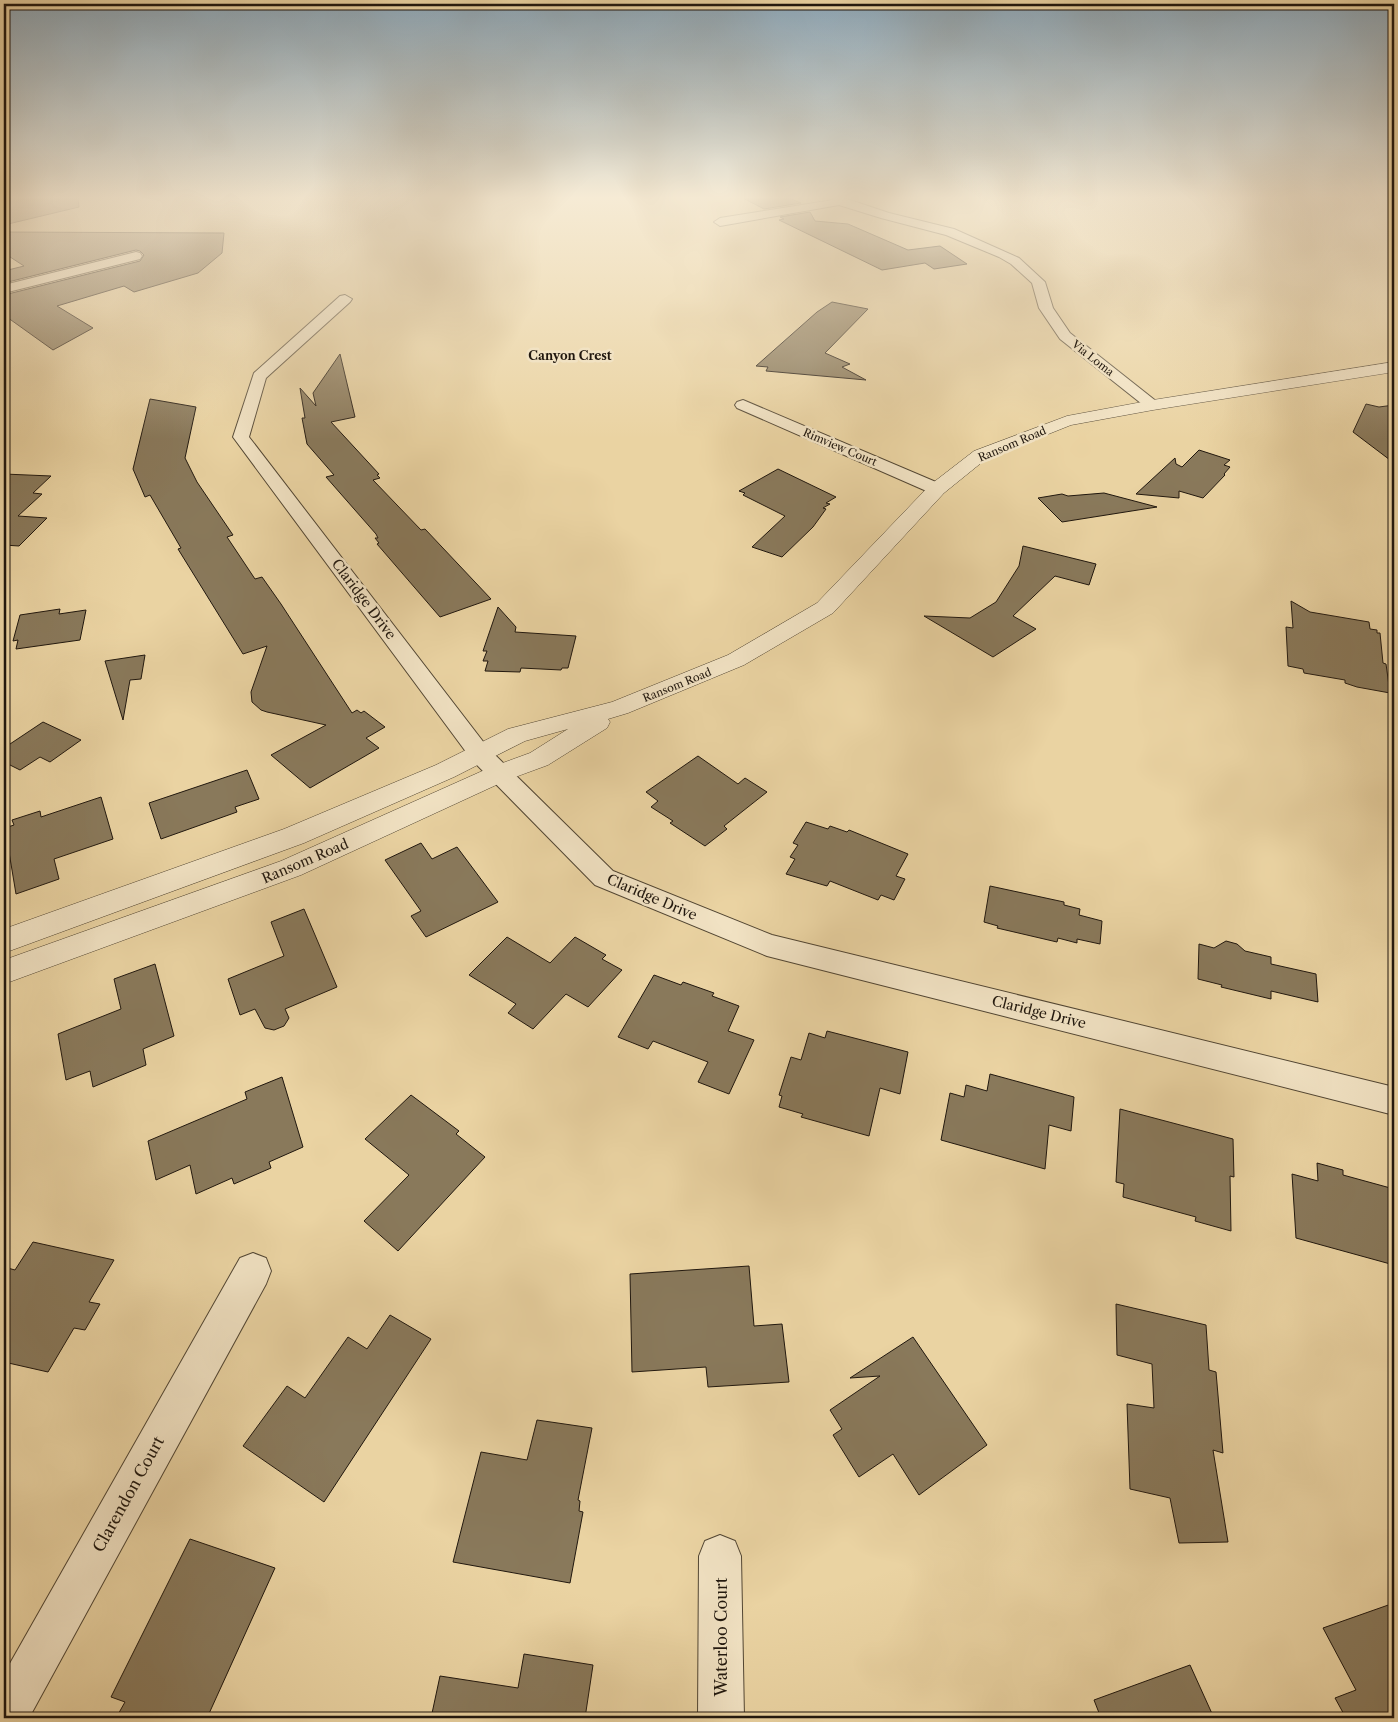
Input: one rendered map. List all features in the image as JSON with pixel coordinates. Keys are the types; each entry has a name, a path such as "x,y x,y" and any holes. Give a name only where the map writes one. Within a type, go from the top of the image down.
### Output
{"street":[{"path":"4,289 47,278"},
{"name":"Via Loma","path":"1034,278 1038,282 1046,308 1065,336 1153,405"},
{"name":"Claridge Drive","path":"344,299 259,376 241,437 480,754 604,878 767,945 1394,1101"},
{"name":"Ransom Road","path":"4,941 294,836 445,771 517,735 620,708 736,660 825,608 937,489 980,455 1067,421 1153,405 1394,368"},
{"name":"Rimview Court","path":"743,405 937,489"},
{"name":"Ransom Road","path":"4,972 291,868 498,774 539,759 620,708"},
{"name":"Clarendon Court","path":"4,1718 253,1271"},
{"name":"Waterloo Court","path":"720,1556 721,1718"}],"building":[{"path":"4,278 23,278 4,283"},
{"path":"71,278 180,278 134,292 124,286 57,306 93,328 53,350 4,315 4,295"},
{"path":"832,302 868,309 825,353 850,364 842,367 866,380 766,371 768,367 756,366 817,312"},
{"path":"340,354 355,417 331,422 379,474 377,475 380,478 373,480 421,530 425,529 491,599 440,617 377,544 379,543 375,538 378,538 376,534 326,477 334,475 307,444 302,418 305,418 300,388 316,406 313,393"},
{"path":"150,399 196,407 185,458 197,482 233,535 227,537 255,579 262,577 352,713 357,710 361,713 364,711 385,727 366,738 379,748 310,788 271,755 326,725 267,712 261,710 252,702 251,692 267,646 243,654 178,549 181,548 150,495 145,497 133,469"},
{"path":"1366,404 1379,407 1394,405 1394,463 1353,432"},
{"path":"1199,450 1230,460 1224,465 1230,467 1225,475 1203,498 1179,491 1179,498 1136,494 1175,458 1176,464 1182,467"},
{"path":"778,469 836,497 826,503 830,504 823,508 826,509 813,527 782,557 752,547 785,516 743,495 745,493 739,491"},
{"path":"4,474 51,476 33,493 42,494 18,516 47,518 19,546 4,545"},
{"path":"1104,493 1157,507 1062,522 1038,498 1062,494 1068,496"},
{"path":"1023,546 1096,564 1089,585 1055,576 1013,616 1036,629 993,657 924,616 970,618 996,602 1019,566"},
{"path":"1291,601 1310,612 1369,622 1370,629 1377,630 1377,633 1380,633 1383,663 1386,664 1390,693 1357,687 1345,683 1345,680 1304,673 1303,669 1288,666 1286,627 1293,628"},
{"path":"498,607 516,627 515,632 576,636 568,668 562,668 561,670 521,668 520,672 485,671 488,661 483,661 487,651 483,651"},
{"path":"60,609 59,614 86,610 80,640 16,649 18,640 13,641 20,615"},
{"path":"145,655 141,679 130,680 123,720 105,661"},
{"path":"43,722 81,740 50,762 40,757 20,770 4,762 4,748"},
{"path":"698,756 738,784 745,778 767,792 724,826 727,829 705,846 670,823 673,821 651,807 658,801 646,792"},
{"path":"247,770 259,799 235,807 237,812 161,839 149,803"},
{"path":"101,797 113,839 54,859 59,879 16,894 5,828 14,825 12,820 40,811 41,817"},
{"path":"806,822 828,829 830,826 847,832 849,830 908,854 896,876 905,879 894,900 881,895 878,900 830,881 827,886 786,874 795,859 790,857 798,845 793,843"},
{"path":"421,843 432,859 457,847 498,902 426,937 411,916 421,911 385,860"},
{"path":"990,886 1064,902 1064,905 1080,909 1079,915 1102,921 1100,944 1077,939 1077,943 1058,938 1057,942 997,928 998,926 984,922"},
{"path":"304,909 337,987 285,1009 289,1018 284,1026 274,1030 265,1028 255,1009 240,1015 228,979 284,956 271,922"},
{"path":"507,937 550,963 575,937 606,955 602,959 622,970 588,1007 566,994 533,1029 508,1013 516,1004 469,975"},
{"path":"1226,941 1237,944 1245,951 1271,957 1271,964 1316,974 1318,1002 1271,991 1271,999 1221,987 1222,985 1198,979 1199,944 1214,948"},
{"path":"155,964 174,1036 143,1049 146,1065 93,1087 90,1071 66,1080 58,1034 121,1009 114,979"},
{"path":"654,975 681,985 683,982 714,993 712,996 739,1006 728,1031 754,1040 729,1094 698,1082 708,1062 653,1041 648,1049 618,1037"},
{"path":"827,1031 908,1052 900,1094 880,1088 869,1136 801,1117 803,1114 779,1107 782,1096 779,1095 791,1057 801,1060 809,1033 825,1038"},
{"path":"990,1074 1074,1097 1071,1131 1049,1125 1045,1169 941,1140 950,1093 964,1097 966,1085 987,1091"},
{"path":"282,1077 303,1147 269,1162 271,1168 234,1184 232,1178 196,1194 190,1165 156,1180 148,1141 247,1099 245,1092"},
{"path":"411,1095 459,1131 456,1134 485,1157 398,1251 364,1221 409,1175 365,1139"},
{"path":"1120,1109 1233,1139 1234,1177 1230,1176 1231,1231 1195,1221 1196,1217 1123,1197 1124,1184 1116,1182"},
{"path":"1317,1163 1343,1170 1343,1175 1394,1189 1394,1265 1296,1238 1292,1174 1318,1181"},
{"path":"33,1242 114,1260 89,1302 100,1304 85,1330 74,1328 48,1372 4,1362 4,1267 15,1270"},
{"path":"749,1266 754,1326 782,1324 789,1382 708,1387 706,1367 632,1372 630,1274"},
{"path":"1116,1304 1206,1325 1209,1370 1216,1372 1223,1453 1213,1450 1228,1542 1179,1543 1170,1498 1130,1489 1127,1404 1154,1408 1152,1364 1117,1355"},
{"path":"390,1315 431,1339 324,1502 243,1446 287,1386 305,1398 348,1337 367,1349"},
{"path":"913,1337 987,1445 919,1495 893,1454 859,1477 833,1435 842,1429 830,1410 880,1376 850,1378"},
{"path":"537,1420 592,1428 578,1500 580,1501 579,1511 583,1512 570,1583 453,1562 481,1452 527,1460"},
{"path":"190,1539 275,1568 207,1718 116,1718 125,1702 111,1697"},
{"path":"1394,1603 1394,1718 1346,1718 1335,1698 1356,1690 1323,1628"},
{"path":"524,1654 593,1665 585,1718 431,1718 440,1676 518,1688"},
{"path":"1190,1665 1214,1718 1101,1718 1094,1700"}],"district":[{"name":"Canyon Crest","path":"570,356"}]}
